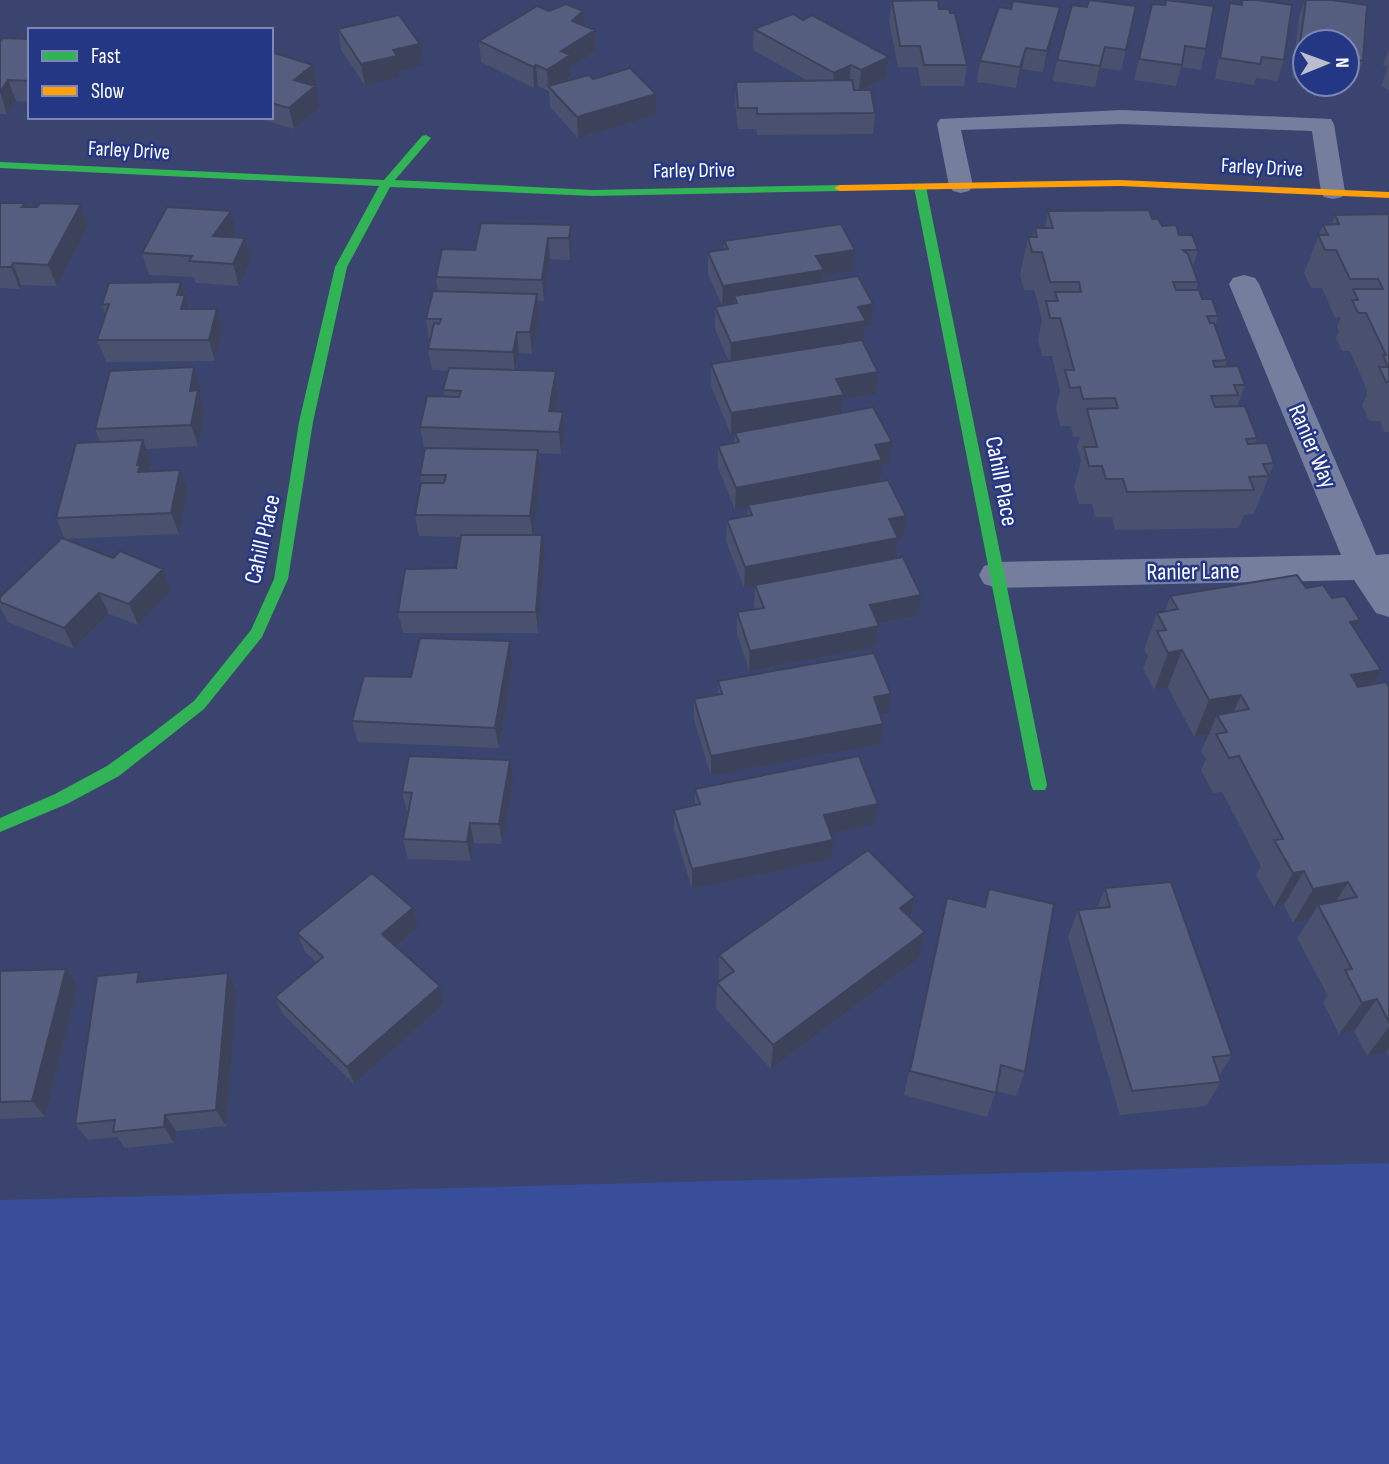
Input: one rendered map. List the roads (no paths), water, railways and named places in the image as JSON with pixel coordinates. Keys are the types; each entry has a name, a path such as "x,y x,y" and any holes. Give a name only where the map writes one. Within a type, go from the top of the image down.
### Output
{"street":[{"name":"Cahill Place","path":"0,825 61,799 113,771 156,739 199,705 257,633 281,579 306,422 341,267 386,184 426,138"},
{"name":"Farley Drive","path":"0,165 593,193 1133,183 1389,195"},
{"name":"Cahill Place","path":"920,187 1039,785"},
{"name":"Ranier Way","path":"1244,284 1377,567 1389,604"},
{"name":"Ranier Lane","path":"997,575 1377,567"}],"lane":[{"path":"961,186 948,124 1122,117 1323,124 1333,192"}]}
